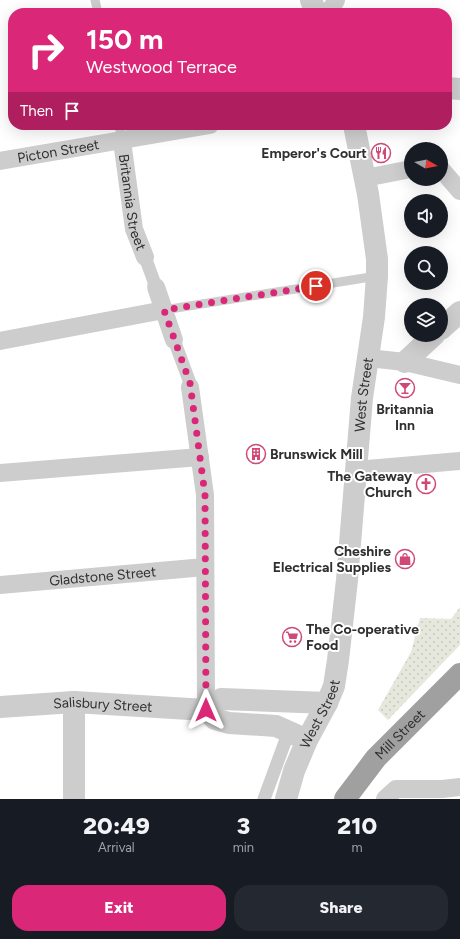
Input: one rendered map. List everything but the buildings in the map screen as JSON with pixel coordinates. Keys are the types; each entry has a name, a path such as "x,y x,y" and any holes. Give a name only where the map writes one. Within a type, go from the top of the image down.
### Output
{"highway":[{"name":"Mill Street","path":"345,799 376,758 460,674"}],"street":[{"name":"Picton Street","path":"0,161 120,133 154,130"},
{"name":"West Street","path":"286,799 294,771 298,736 327,703 334,686 355,499 358,433 374,317 378,276 377,259 365,178 355,130"},
{"name":"Britannia Street","path":"120,133 134,229 190,383 205,495 206,710"},
{"path":"365,178 404,170"},
{"path":"448,177 460,191"},
{"path":"0,341 164,310"},
{"path":"448,323 460,312"},
{"path":"405,362 426,342"},
{"path":"368,358 405,362 460,375"},
{"path":"0,473 200,457"},
{"path":"356,470 460,461"},
{"name":"Gladstone Street","path":"0,585 205,567"},
{"path":"264,799 298,736 276,726 229,723 215,719 206,710 221,699 327,703"},
{"path":"74,702 74,799"},
{"name":"Salisbury Street","path":"0,707 74,702 206,710"},
{"path":"384,799 396,789 442,789 460,787"}],"lane":[{"path":"164,310 378,276"}],"shaded area":[{"path":"460,607 460,645 388,720 378,710 411,652 420,618 451,619"}],"place":[{"name":"Emperor's Court","path":"381,153"},
{"name":"Britannia Inn","path":"405,388"},
{"name":"Brunswick Mill","path":"256,454"},
{"name":"The Gateway Church","path":"426,484"},
{"name":"Cheshire Electrical Supplies","path":"405,559"},
{"name":"The Co-operative Food","path":"292,637"}],"route":[{"path":"206,710 205,495 190,383 164,310 316,286"}]}
